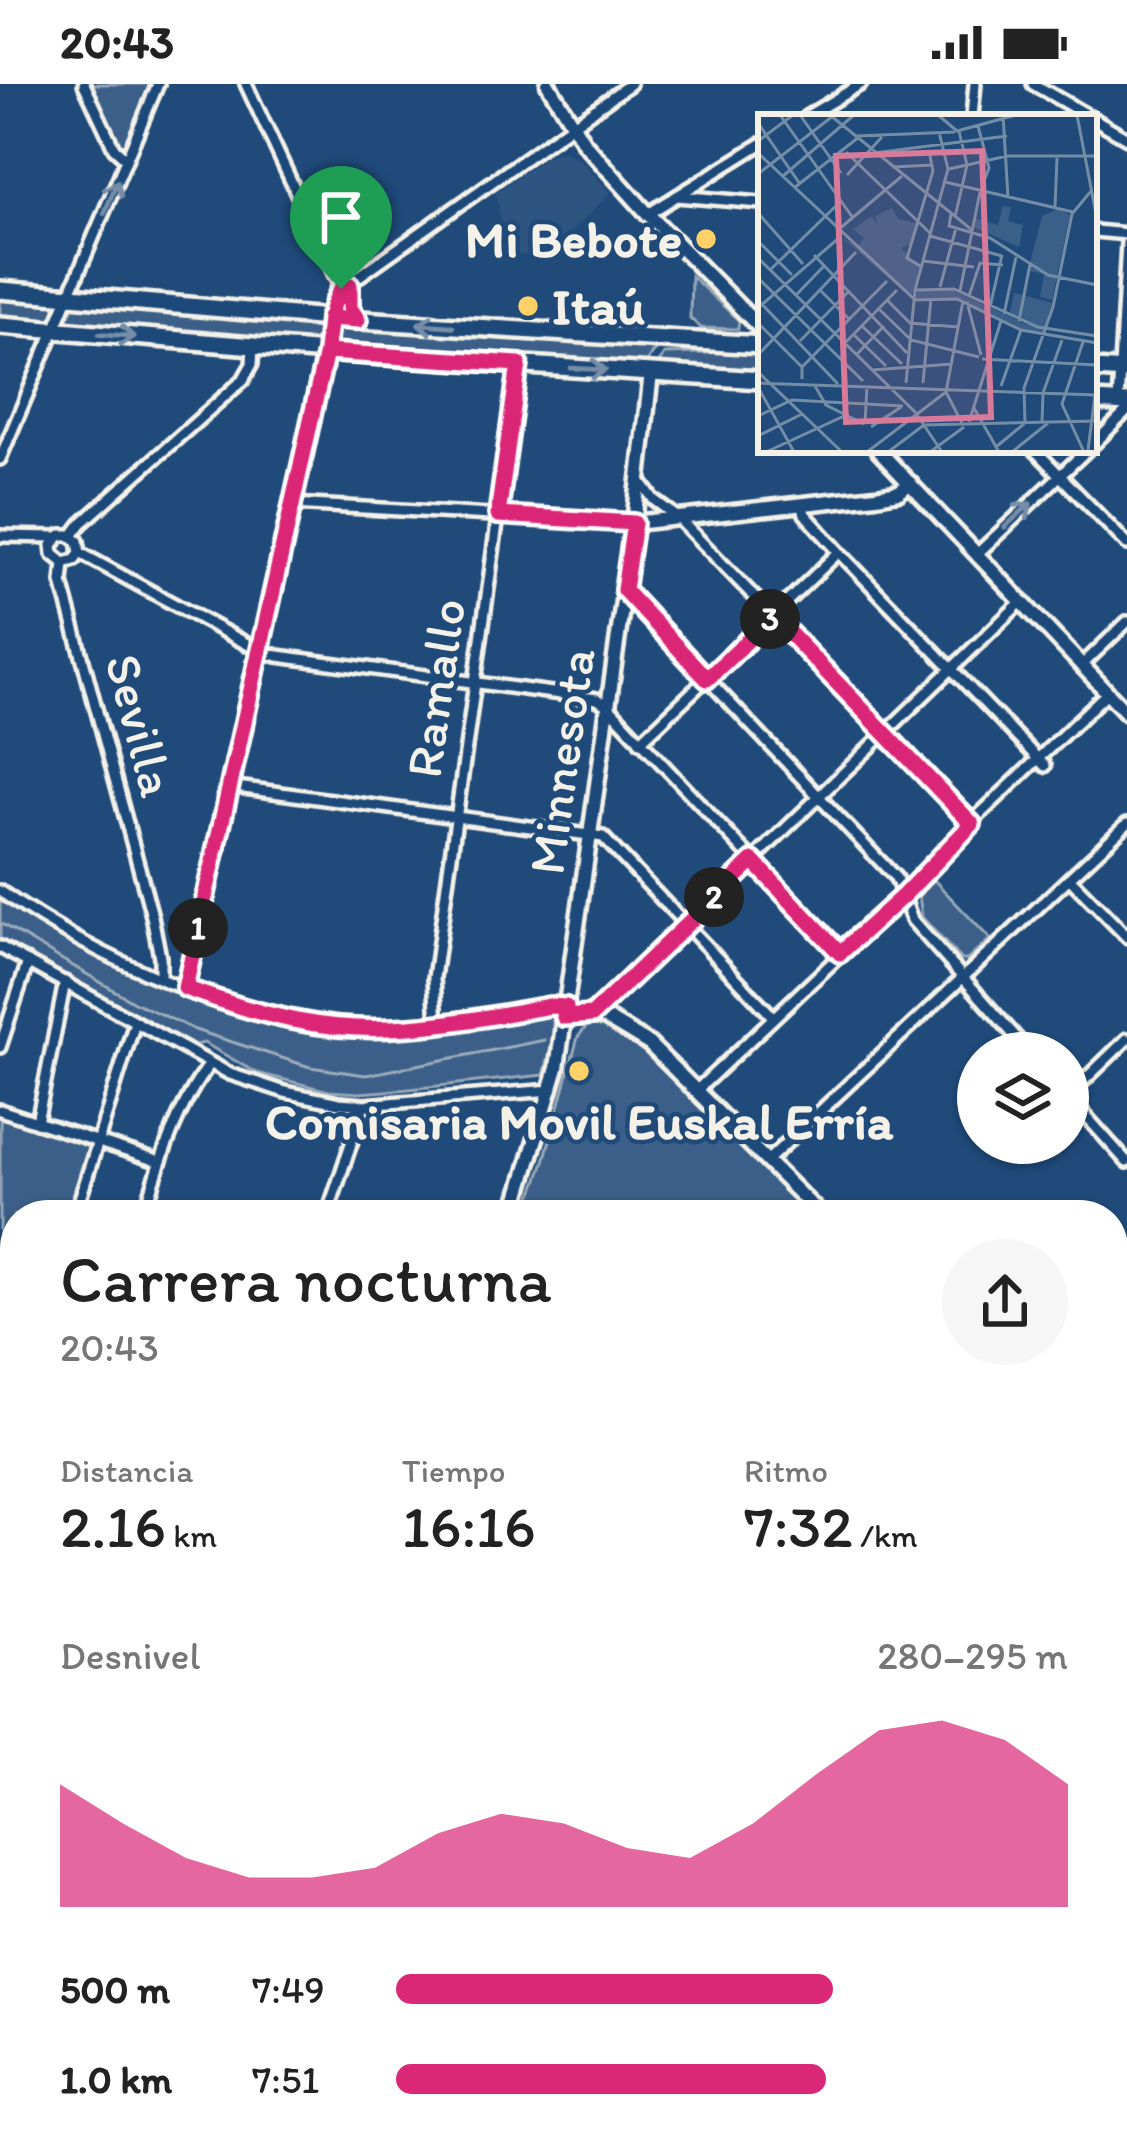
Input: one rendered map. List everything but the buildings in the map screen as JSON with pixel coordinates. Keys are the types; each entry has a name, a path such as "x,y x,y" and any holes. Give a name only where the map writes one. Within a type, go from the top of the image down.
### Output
{"main road":[{"path":"0,290 329,318 758,345"},
{"path":"0,325 253,347 758,380"},
{"path":"651,373 654,357 663,348 712,350 731,343"}],"street":[{"path":"83,84 114,148 126,159"},
{"path":"0,459 158,84"},
{"path":"246,84 358,320"},
{"path":"548,84 584,142 758,326"},
{"path":"185,988 326,352 332,304 346,287 630,84"},
{"path":"811,114 861,84"},
{"path":"972,114 975,84"},
{"path":"1033,84 1085,114"},
{"path":"1097,121 1127,138"},
{"path":"648,214 758,146"},
{"path":"676,196 758,203"},
{"path":"1097,231 1127,234"},
{"path":"1097,440 1124,406 1127,243"},
{"path":"72,536 243,380 252,364 253,347"},
{"name":"Ramallo","path":"436,1023 434,978 519,364"},
{"name":"Minnesota","path":"518,1200 552,1090 565,1012 651,373"},
{"path":"881,453 1127,712"},
{"path":"1038,453 1127,544"},
{"path":"976,554 1085,453"},
{"path":"876,496 890,482 892,464"},
{"path":"639,479 654,500 676,517 972,824"},
{"path":"292,504 634,523 876,496 899,492 910,483"},
{"path":"802,504 839,552 1041,762"},
{"path":"0,536 72,536 80,553 64,563 23,537"},
{"path":"53,554 57,537"},
{"path":"640,742 839,552"},
{"path":"80,553 260,651 597,699 840,953"},
{"name":"Sevilla","path":"64,563 62,582 152,916 160,978"},
{"path":"624,590 896,878 912,920 1011,1032"},
{"path":"592,1015 1021,602"},
{"path":"1082,665 1127,622"},
{"path":"698,1090 1108,692"},
{"path":"229,786 603,837 772,1017"},
{"path":"767,1161 1127,824"},
{"path":"1070,879 1127,937"},
{"path":"0,891 102,952 160,978 233,1005 315,1024 376,1029 550,1006 615,1022 642,1039 698,1090 806,1200"},
{"path":"0,947 210,1064 285,1092 364,1105 552,1090"},
{"path":"0,1047 28,962"},
{"path":"37,1122 65,982"},
{"path":"80,1200 135,1022"},
{"path":"1089,1076 1127,1039"},
{"path":"149,1200 192,1087 210,1064"},
{"path":"332,1200 364,1105"},
{"path":"0,1110 160,1162"},
{"path":"1089,1119 1127,1162"}],"shaded area":[{"path":"89,84 152,84 125,148 118,144"},
{"path":"562,151 577,157 611,193 551,251 507,258 496,192 547,156"},
{"path":"691,276 739,321 738,329 701,328 690,318"},
{"path":"0,295 59,302 52,322 0,318"},
{"path":"76,303 319,323 324,328 323,341 319,345 67,322 68,311"},
{"path":"340,325 661,346 645,365 338,347 333,342"},
{"path":"758,352 758,373 659,363 664,354"},
{"path":"934,880 990,939 967,960 961,960 922,917 919,896"},
{"path":"0,896 79,944 192,996 325,1030 553,1011 553,1040 544,1075 359,1093 329,1091 257,1073 204,1043 190,1046 0,940"},
{"path":"598,1021 655,1056 800,1200 530,1200 578,1037 589,1023"},
{"path":"0,1116 85,1144 90,1151 74,1200 0,1200"}],"waterway":[{"path":"0,923 134,1002 195,1030 310,1067 366,1075 545,1040"}],"place":[{"name":"Mi Bebote","path":"706,239"},
{"name":"Itaú","path":"528,306"},
{"name":"Comisaria Movil Euskal Erría","path":"579,1071"}],"route":[{"path":"341,289 332,304 329,318 326,352 185,988 259,1012 341,1028 389,1028 550,1006 566,1007 564,1017 592,1015 753,861 840,953 972,824 773,616 707,679 624,590 634,523 498,515 519,364 326,352 328,330 329,318 358,320 350,308 350,285 341,289"}]}
